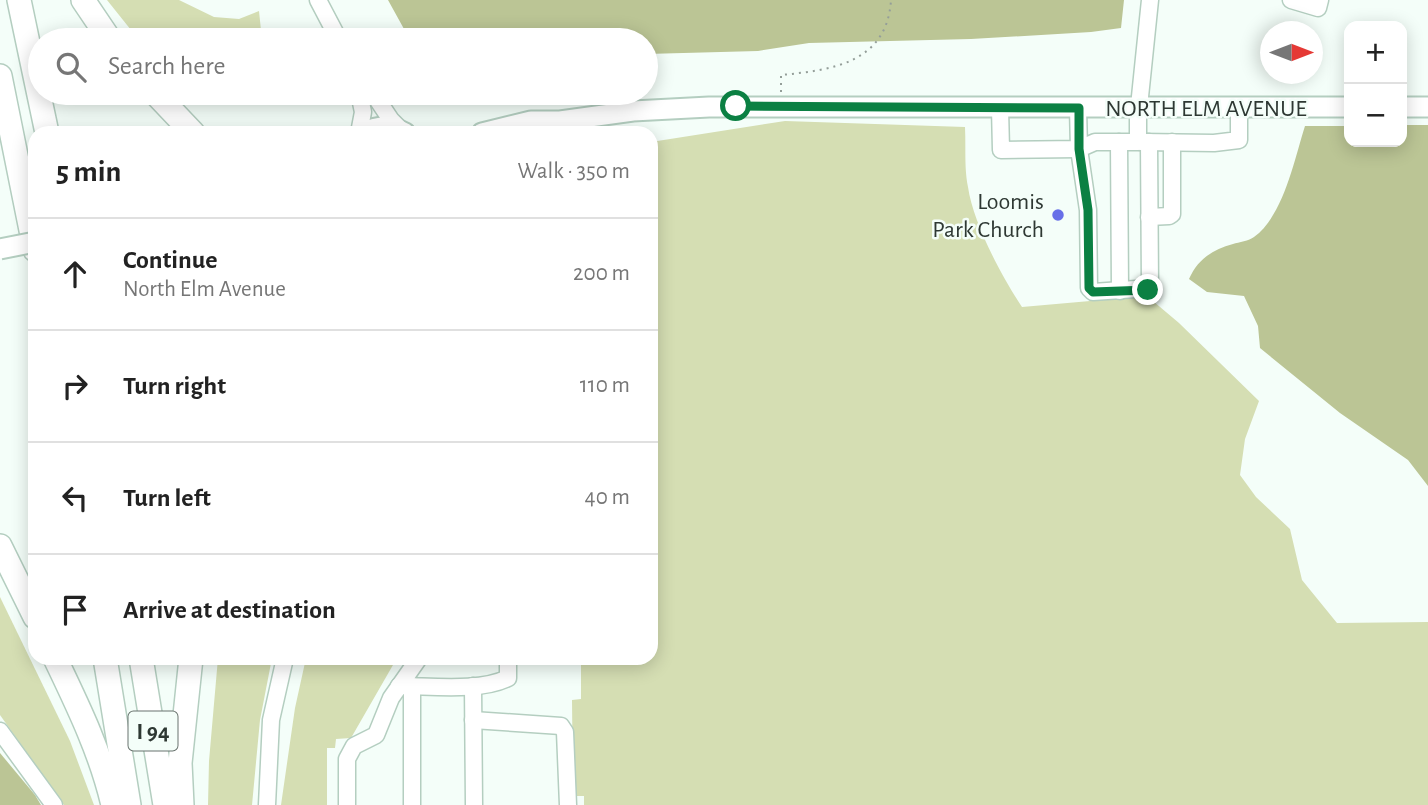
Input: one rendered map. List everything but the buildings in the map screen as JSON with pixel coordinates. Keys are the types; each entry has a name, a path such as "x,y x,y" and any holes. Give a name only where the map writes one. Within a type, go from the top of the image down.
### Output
{"highway":[{"path":"19,0 28,43"},
{"path":"83,0 102,28"},
{"path":"0,76 28,215"},
{"path":"41,105 46,126"},
{"path":"166,105 186,126"},
{"path":"0,546 28,603"},
{"path":"58,665 91,737 107,779 113,805"},
{"name":"I 94","path":"107,665 129,805"},
{"name":"I 94","path":"142,665 164,805"},
{"path":"182,805 180,763 190,665"}],"main road":[{"name":"NORTH ELM AVENUE","path":"508,126 523,122 559,121 656,109 1344,107"},
{"path":"1407,107 1428,107"},
{"name":"NORTH ELM AVENUE","path":"546,126 559,121"},
{"path":"0,249 28,243"}],"street":[{"path":"318,0 333,28"},
{"path":"1079,108 1079,149 1088,210 1089,288 1093,292 1150,288 1149,217 1140,108 1150,0"},
{"path":"1291,0 1318,8 1320,0"},
{"path":"362,105 362,126"},
{"path":"381,105 397,126"},
{"path":"1000,108 1001,150 1079,149 1095,142 1214,143 1239,140 1239,107"},
{"path":"1119,142 1120,291"},
{"path":"1149,217 1172,214 1172,142"},
{"path":"267,805 271,720 283,665"},
{"path":"347,805 347,759 354,746 376,735 391,698 405,686 416,665"},
{"path":"405,686 473,686 501,682 508,678 508,665"},
{"path":"405,686 412,805"},
{"path":"473,686 474,805"},
{"path":"474,720 561,726 565,732 568,805"},
{"path":"0,731 54,805"}],"path":[{"path":"781,107 781,75 832,68 859,57 881,35 890,14 891,0"}],"green space":[{"path":"107,0 179,0 214,17 239,19 259,11 261,28 129,28"},
{"path":"388,0 1124,0 1121,28 971,39 809,43 758,51 658,54 658,28 403,28"},
{"path":"785,121 965,127 967,180 976,217 997,265 1022,307 1147,296 1179,323 1259,401 1245,439 1240,475 1256,497 1290,529 1302,580 1337,623 1428,622 1428,805 584,805 584,796 573,796 572,700 581,699 581,665 658,665 658,141"},
{"path":"1407,125 1428,125 1428,486 1408,460 1340,413 1260,348 1258,326 1244,296 1207,292 1189,279 1206,256 1225,246 1252,238 1264,227 1287,186 1305,126 1344,126 1344,147 1407,147"},
{"path":"0,597 28,655 28,665 33,665 70,741 94,805 64,805 0,715"},
{"path":"217,665 271,665 260,720 252,805 208,805"},
{"path":"304,665 393,665 351,738 336,739 335,748 327,748 327,805 281,805 295,708"},
{"path":"0,753 35,795 41,805 0,805"}],"place":[{"name":"Loomis Park Church","path":"1058,215"}],"route":[{"path":"736,106 1079,108 1079,149 1088,210 1090,291 1148,290"}]}
